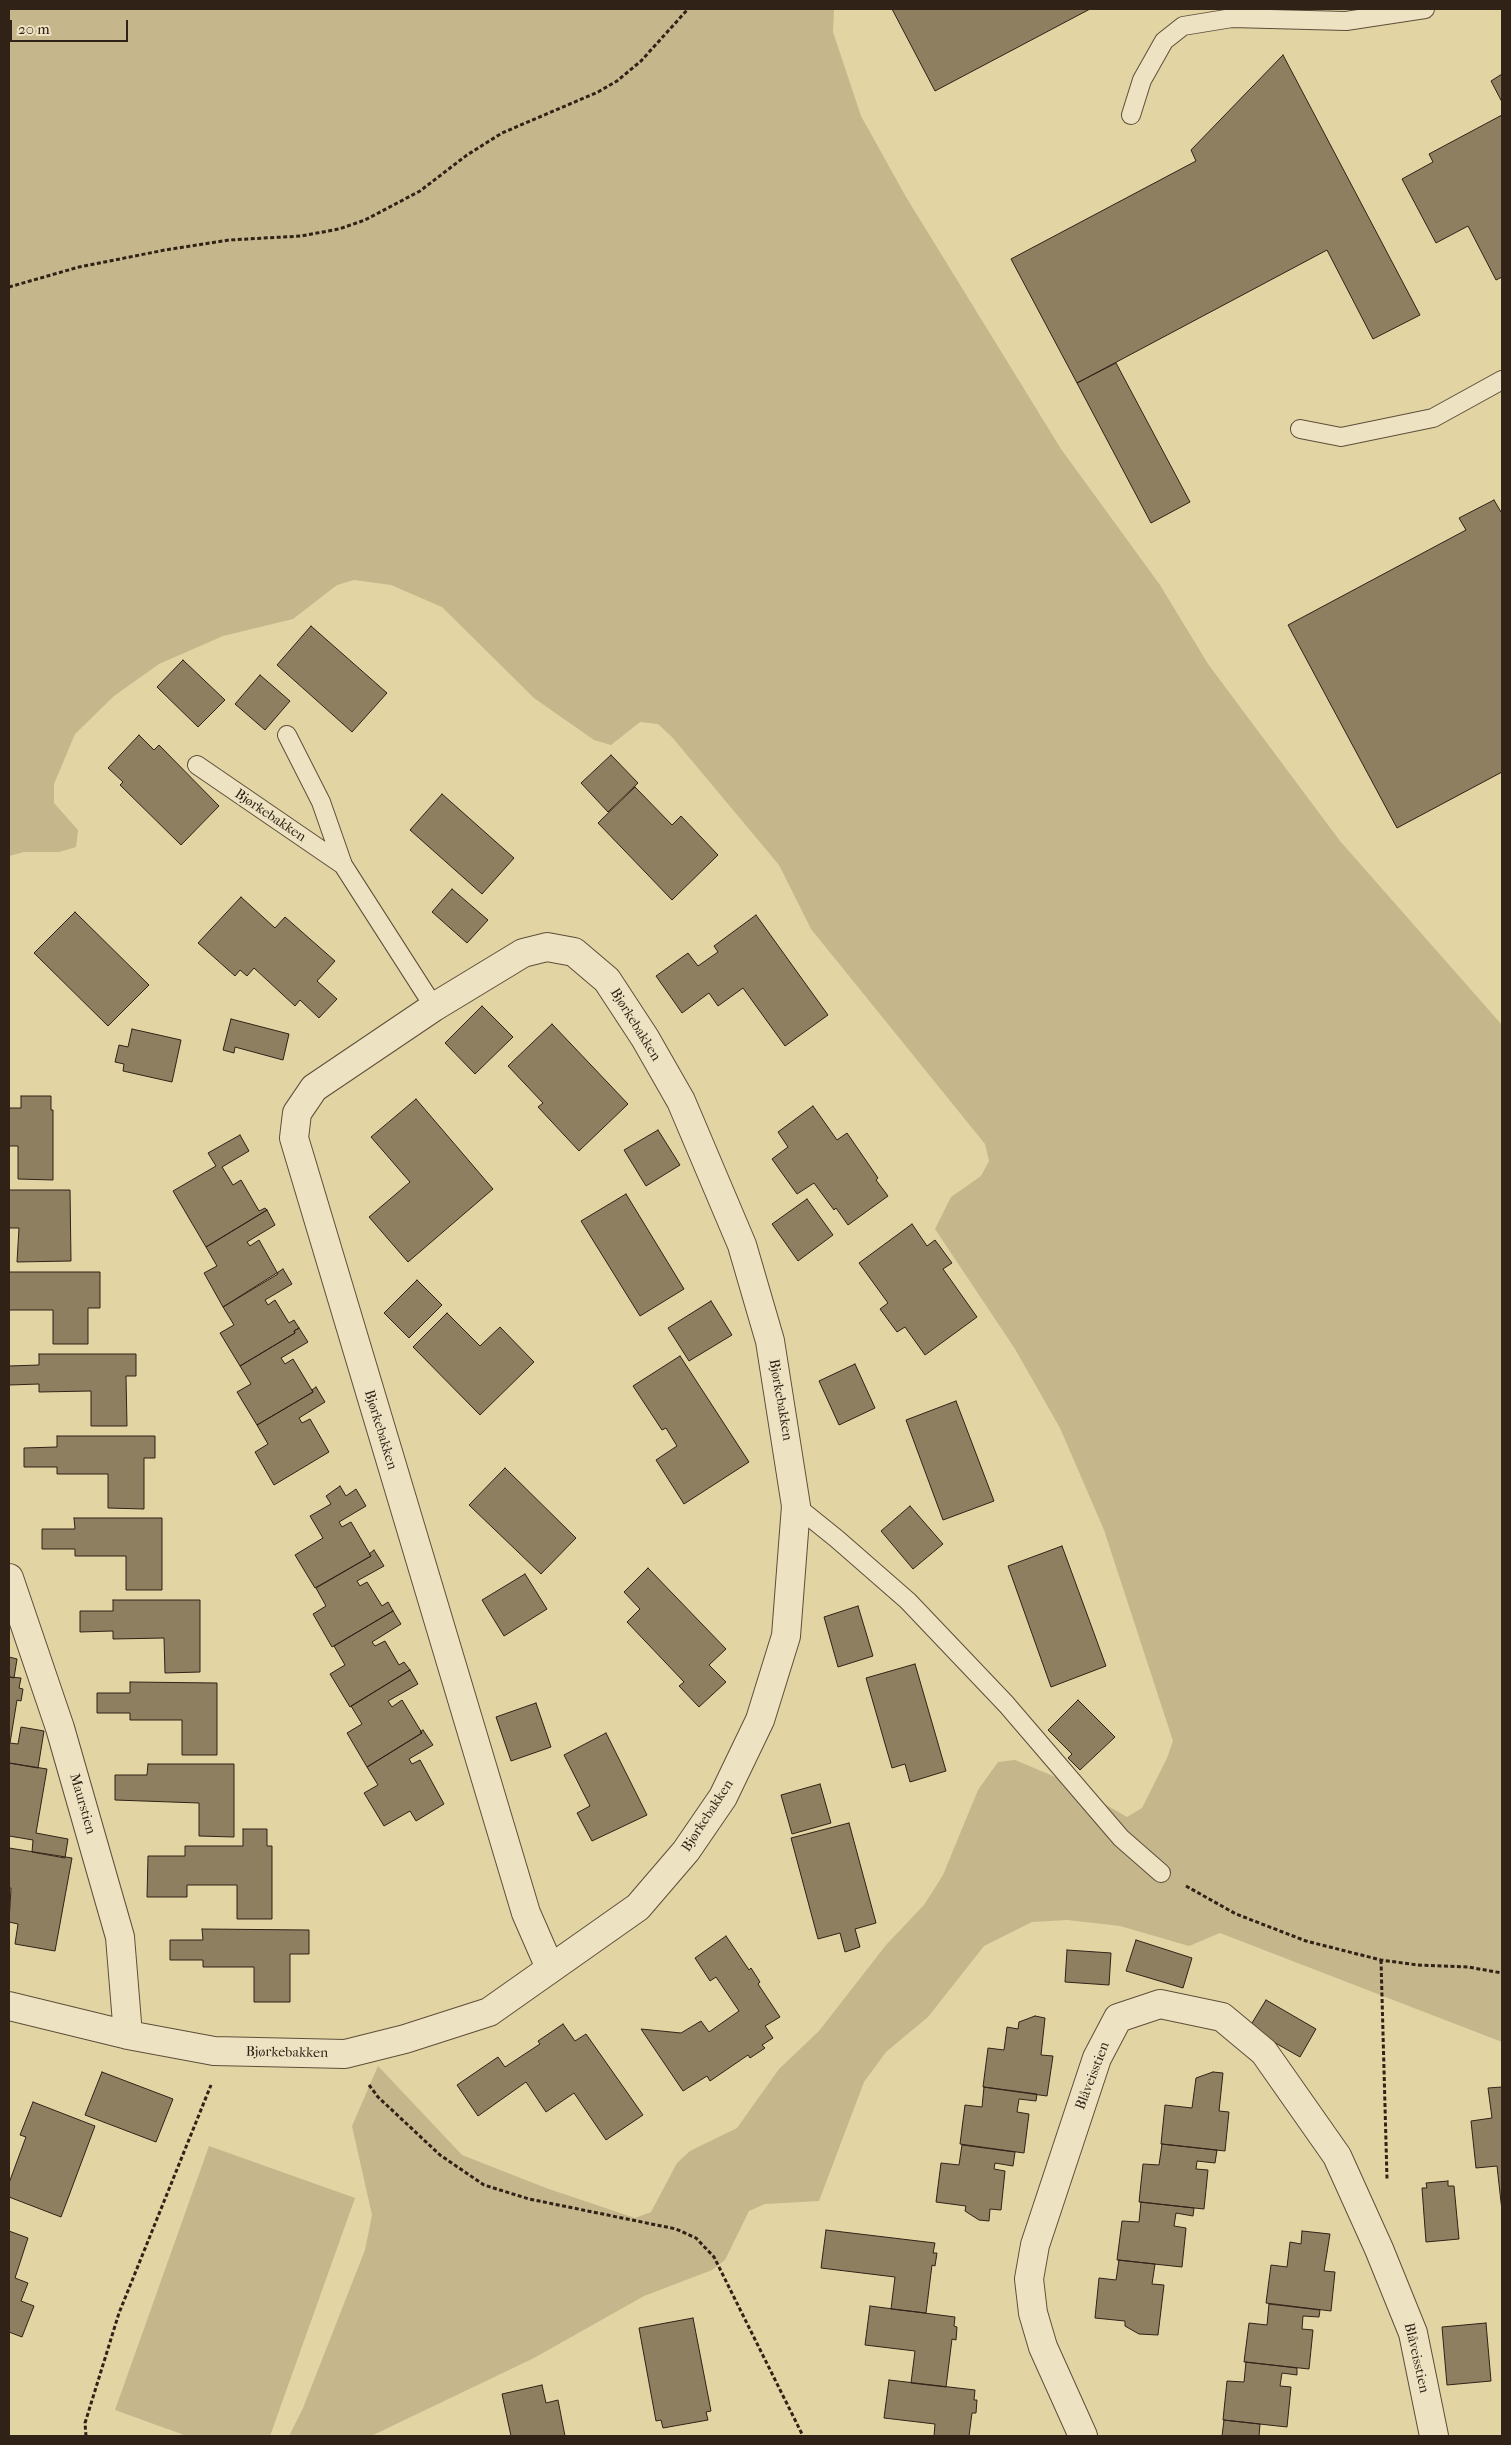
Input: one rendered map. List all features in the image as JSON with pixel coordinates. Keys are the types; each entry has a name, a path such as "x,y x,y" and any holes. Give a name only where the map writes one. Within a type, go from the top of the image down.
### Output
{"street":[{"name":"Bjørkebakken","path":"9,2006 128,2035 214,2051 345,2054 405,2039 489,2012 638,1907 686,1851 723,1797 760,1720 786,1636 796,1506 770,1341 742,1245 681,1101 645,1038 607,980 574,952 547,947 523,953 434,1007 314,1088 297,1113 294,1138 523,1904 550,1968"},
{"name":"Maurstien","path":"9,1578 60,1728 120,1937 128,2035"},
{"name":"Blåveisstien","path":"1083,2436 1043,2347 1033,2313 1029,2279 1035,2246 1097,2058 1118,2018 1160,2004 1222,2017 1264,2052 1337,2156 1379,2249 1413,2333 1434,2436"}],"lane":[{"path":"1131,115 1142,80 1164,41 1183,26 1232,18 1346,22 1425,9"},
{"path":"1300,429 1341,437 1433,418 1502,380"},
{"name":"Bjørkebakken","path":"287,735 321,802 343,865 434,1007"},
{"name":"Bjørkebakken","path":"198,765 343,865"},
{"path":"796,1506 838,1539 908,1601 1006,1704 1121,1838 1162,1872"}],"path":[{"path":"9,287 79,268 165,250 229,240 301,236 365,220 420,191 467,155 502,133 598,92 617,81 641,61 688,9"},
{"path":"1162,1872 1236,1914 1306,1941 1381,1960 1418,1966 1468,1967 1502,1972"},
{"path":"1381,1960 1387,2184"},
{"path":"86,2436 85,2422 120,2313 211,2089 214,2051"},
{"path":"345,2054 385,2104 440,2155 484,2185 529,2199 676,2229 696,2238 714,2257 803,2436"}],"shaded area":[{"path":"9,9 834,9 833,32 861,116 906,197 1061,449 1160,585 1208,664 1340,841 1502,1025 1502,2042 1220,1933 1189,1946 1120,1926 1067,1920 1032,1922 984,1946 928,2017 886,2052 864,2082 819,2201 765,2204 749,2211 725,2260 712,2270 644,2296 534,2358 371,2436 289,2436 303,2408 365,2250 372,2215 352,2126 378,2066 462,2155 546,2188 635,2218 651,2212 677,2163 690,2151 737,2128 779,2069 819,2031 886,1945 924,1905 943,1875 978,1790 998,1762 1015,1760 1065,1781 1127,1817 1142,1808 1167,1758 1173,1741 1104,1530 1060,1428 1015,1349 935,1229 951,1197 981,1176 989,1161 985,1144 811,929 779,865 672,737 658,724 640,722 611,745 594,740 534,698 442,607 391,585 354,580 337,585 293,619 223,636 159,664 114,696 75,734 54,784 54,803 78,830 76,847 59,852 24,852 9,856"},
{"path":"209,2146 355,2198 270,2436 187,2436 115,2410"}],"building":[{"path":"892,9 1090,9 935,91"},
{"path":"1283,55 1420,315 1373,339 1327,250 1077,383 1011,259 1196,161 1191,150"},
{"path":"1502,74 1502,102 1491,81"},
{"path":"1502,115 1502,277 1496,280 1468,226 1436,243 1402,179 1433,162 1429,154"},
{"path":"1116,363 1190,502 1151,523 1077,383"},
{"path":"1494,500 1502,511 1502,772 1397,828 1288,625 1466,530 1459,518"},
{"path":"311,626 387,693 352,732 277,665"},
{"path":"183,660 225,700 198,727 157,687"},
{"path":"260,675 290,701 265,730 235,704"},
{"path":"139,735 154,750 159,745 219,806 181,845 120,785 123,782 108,768"},
{"path":"611,755 638,783 608,812 581,783"},
{"path":"635,787 672,825 681,816 718,855 672,900 598,823"},
{"path":"442,794 514,858 482,894 410,830"},
{"path":"452,889 488,920 467,943 432,912"},
{"path":"241,897 275,928 285,917 335,961 317,981 337,999 319,1018 300,1000 295,1006 254,968 247,976 240,970 235,976 198,943"},
{"path":"75,912 149,985 108,1026 34,953"},
{"path":"756,915 828,1015 785,1046 743,988 718,1006 709,993 682,1013 656,976 688,953 698,966 718,952 714,946"},
{"path":"482,1006 513,1037 475,1074 445,1043"},
{"path":"231,1019 289,1034 283,1060 235,1047 234,1053 223,1050"},
{"path":"552,1024 628,1104 579,1151 538,1107 543,1103 508,1066"},
{"path":"132,1029 181,1040 172,1082 123,1071 124,1064 115,1062 119,1045 128,1047"},
{"path":"21,1096 51,1096 51,1110 53,1110 53,1180 18,1179 18,1146 9,1146 9,1108 21,1108"},
{"path":"416,1099 493,1189 408,1262 369,1217 410,1182 371,1137"},
{"path":"813,1106 837,1140 847,1133 888,1196 848,1225 814,1183 797,1194 772,1159 788,1147 778,1132"},
{"path":"658,1130 680,1165 646,1186 624,1150"},
{"path":"240,1135 249,1151 222,1167 233,1185 241,1180 259,1211 265,1208 267,1210 206,1247 173,1191 216,1166 208,1153"},
{"path":"9,1190 70,1190 71,1261 17,1262 19,1228 9,1228"},
{"path":"626,1194 684,1289 640,1316 581,1221"},
{"path":"807,1199 833,1235 798,1261 772,1224"},
{"path":"267,1210 275,1225 247,1242 250,1246 259,1240 278,1274 223,1307 204,1273 217,1266 206,1247"},
{"path":"912,1224 927,1246 935,1240 952,1263 943,1269 977,1317 925,1355 905,1327 897,1332 880,1309 888,1303 859,1263"},
{"path":"283,1269 292,1284 265,1300 268,1305 275,1300 289,1323 294,1320 299,1328 294,1331 295,1333 240,1366 220,1333 234,1325 223,1307"},
{"path":"9,1272 100,1272 100,1308 88,1308 88,1344 53,1344 53,1310 9,1310"},
{"path":"417,1280 442,1305 409,1338 384,1313"},
{"path":"711,1301 732,1335 689,1361 668,1328"},
{"path":"447,1313 480,1346 500,1327 534,1362 480,1415 413,1347"},
{"path":"299,1328 308,1342 281,1358 285,1364 293,1359 313,1392 257,1425 237,1392 251,1384 240,1366 295,1333 294,1331"},
{"path":"39,1354 136,1354 136,1376 126,1376 127,1426 91,1426 91,1391 39,1392 39,1384 9,1385 9,1366 39,1365"},
{"path":"680,1356 749,1462 684,1504 656,1460 677,1446 666,1428 662,1430 633,1386"},
{"path":"855,1364 875,1408 839,1425 819,1381"},
{"path":"316,1387 325,1402 299,1418 302,1423 310,1419 329,1452 274,1485 255,1452 268,1444 257,1425 313,1392 312,1390"},
{"path":"956,1401 994,1501 943,1520 906,1420"},
{"path":"57,1436 155,1436 155,1458 144,1458 144,1509 108,1508 108,1474 57,1474 57,1467 24,1467 24,1448 57,1447"},
{"path":"505,1468 576,1538 541,1574 469,1505"},
{"path":"340,1486 346,1496 356,1489 366,1506 339,1522 342,1527 351,1522 371,1556 315,1588 295,1555 323,1538 310,1516 331,1504 326,1496"},
{"path":"910,1506 943,1544 913,1569 881,1531"},
{"path":"74,1518 162,1518 162,1590 126,1590 126,1556 75,1556 75,1549 42,1549 42,1529 75,1529"},
{"path":"1062,1546 1106,1666 1051,1687 1008,1566"},
{"path":"374,1550 384,1566 357,1581 360,1586 367,1582 382,1606 388,1602 393,1611 332,1647 313,1614 326,1606 316,1588 371,1556 369,1554"},
{"path":"648,1568 726,1649 709,1665 726,1682 699,1707 679,1686 684,1682 627,1622 640,1609 624,1592"},
{"path":"525,1574 547,1609 504,1636 482,1600"},
{"path":"113,1600 200,1600 200,1672 165,1673 164,1638 113,1639 113,1631 80,1632 80,1611 113,1611"},
{"path":"858,1606 873,1656 838,1667 824,1617"},
{"path":"393,1611 401,1624 372,1642 375,1646 385,1641 399,1665 404,1662 410,1670 350,1707 330,1674 345,1665 334,1646"},
{"path":"9,1657 17,1659 14,1678 9,1677"},
{"path":"915,1664 946,1771 910,1782 905,1764 892,1768 866,1678"},
{"path":"410,1670 418,1684 388,1701 392,1707 402,1700 422,1733 367,1767 347,1733 362,1724 351,1706"},
{"path":"9,1677 21,1678 19,1688 23,1689 21,1701 17,1700 10,1743 18,1744 21,1727 44,1731 38,1768 9,1763"},
{"path":"130,1682 217,1683 217,1755 182,1755 182,1720 130,1720 130,1713 97,1713 97,1693 130,1693"},
{"path":"1078,1700 1115,1737 1080,1770 1068,1758 1072,1754 1048,1730"},
{"path":"536,1703 551,1747 511,1761 496,1717"},
{"path":"423,1730 433,1745 409,1759 412,1764 420,1760 444,1804 416,1821 410,1811 384,1826 364,1793 378,1785 367,1767 422,1733 420,1732"},
{"path":"606,1733 647,1815 592,1841 577,1813 590,1806 564,1755"},
{"path":"9,1763 47,1769 36,1833 68,1839 65,1858 32,1852 33,1840 9,1836"},
{"path":"148,1764 234,1764 234,1837 199,1836 199,1803 115,1800 115,1775 147,1775"},
{"path":"820,1784 831,1823 792,1834 781,1795"},
{"path":"849,1823 876,1923 855,1929 860,1947 845,1952 840,1933 818,1939 791,1838"},
{"path":"243,1829 267,1829 267,1846 272,1846 272,1919 237,1919 237,1885 187,1885 187,1897 147,1897 148,1856 185,1856 185,1846 243,1846"},
{"path":"9,1848 72,1858 55,1951 15,1944 18,1924 9,1922 11,1888 9,1888"},
{"path":"202,1929 309,1930 309,1954 290,1954 290,2002 254,2002 254,1967 203,1967 203,1960 170,1960 170,1940 203,1940"},
{"path":"726,1936 749,1970 751,1968 760,1982 758,1984 780,2017 765,2026 773,2038 762,2045 765,2048 750,2058 748,2055 710,2081 707,2076 683,2091 641,2029 681,2033 701,2021 709,2032 739,2011 716,1977 710,1981 695,1958"},
{"path":"1136,1940 1192,1958 1183,1988 1126,1971"},
{"path":"1067,1950 1111,1953 1109,1985 1065,1982"},
{"path":"1266,2000 1316,2029 1300,2057 1249,2028"},
{"path":"1035,2016 1045,2018 1041,2055 1053,2056 1047,2096 983,2087 988,2048 1004,2050 1007,2027 1018,2029 1019,2022"},
{"path":"563,2024 575,2041 586,2034 643,2115 606,2140 574,2093 546,2112 526,2082 478,2116 457,2085 498,2057 505,2067 540,2044 538,2041"},
{"path":"102,2072 173,2099 156,2142 85,2115"},
{"path":"1213,2072 1223,2073 1219,2111 1229,2112 1225,2151 1161,2144 1165,2105 1192,2108 1196,2078"},
{"path":"984,2087 1037,2094 1036,2101 1019,2099 1017,2112 1029,2114 1024,2153 960,2144 965,2105 982,2107"},
{"path":"1502,2087 1502,2211 1497,2166 1476,2168 1471,2121 1492,2118 1488,2088"},
{"path":"33,2102 95,2126 61,2217 9,2197 9,2183 26,2137 20,2135"},
{"path":"1162,2144 1217,2150 1215,2163 1197,2161 1196,2169 1208,2170 1204,2209 1139,2202 1143,2164 1159,2165"},
{"path":"962,2145 1015,2152 1013,2166 995,2163 994,2169 1005,2171 1001,2210 990,2209 989,2221 979,2220 965,2211 966,2206 936,2202 941,2163 959,2165"},
{"path":"1448,2181 1448,2186 1454,2186 1459,2239 1426,2242 1422,2188 1427,2188 1426,2183"},
{"path":"1141,2202 1194,2208 1193,2216 1176,2213 1174,2226 1186,2228 1182,2267 1117,2260 1122,2221 1139,2222"},
{"path":"826,2230 935,2243 933,2253 937,2253 935,2266 932,2265 926,2313 891,2309 895,2277 821,2268"},
{"path":"9,2231 28,2238 15,2278 28,2283 21,2301 34,2306 22,2337 9,2332"},
{"path":"1302,2231 1330,2234 1324,2271 1335,2272 1331,2311 1266,2303 1271,2265 1287,2267 1290,2242 1301,2244"},
{"path":"1119,2260 1155,2264 1152,2284 1164,2285 1158,2335 1139,2334 1125,2326 1125,2321 1095,2318 1099,2278 1116,2280"},
{"path":"1269,2304 1320,2310 1319,2317 1303,2316 1302,2329 1313,2330 1309,2369 1244,2362 1249,2323 1267,2325"},
{"path":"870,2306 955,2317 954,2326 957,2327 956,2340 952,2339 946,2387 911,2383 915,2351 865,2345"},
{"path":"693,2318 711,2411 706,2412 708,2420 663,2428 661,2420 656,2421 639,2328"},
{"path":"1486,2323 1491,2381 1447,2385 1442,2327"},
{"path":"1246,2362 1297,2368 1297,2375 1282,2373 1280,2386 1291,2387 1287,2427 1223,2420 1227,2381 1244,2382"},
{"path":"889,2380 975,2390 974,2400 977,2400 976,2413 972,2413 969,2436 934,2436 935,2424 884,2418"},
{"path":"542,2385 546,2403 558,2400 565,2436 511,2436 502,2394"},
{"path":"1224,2420 1260,2424 1259,2436 1222,2436"}]}
